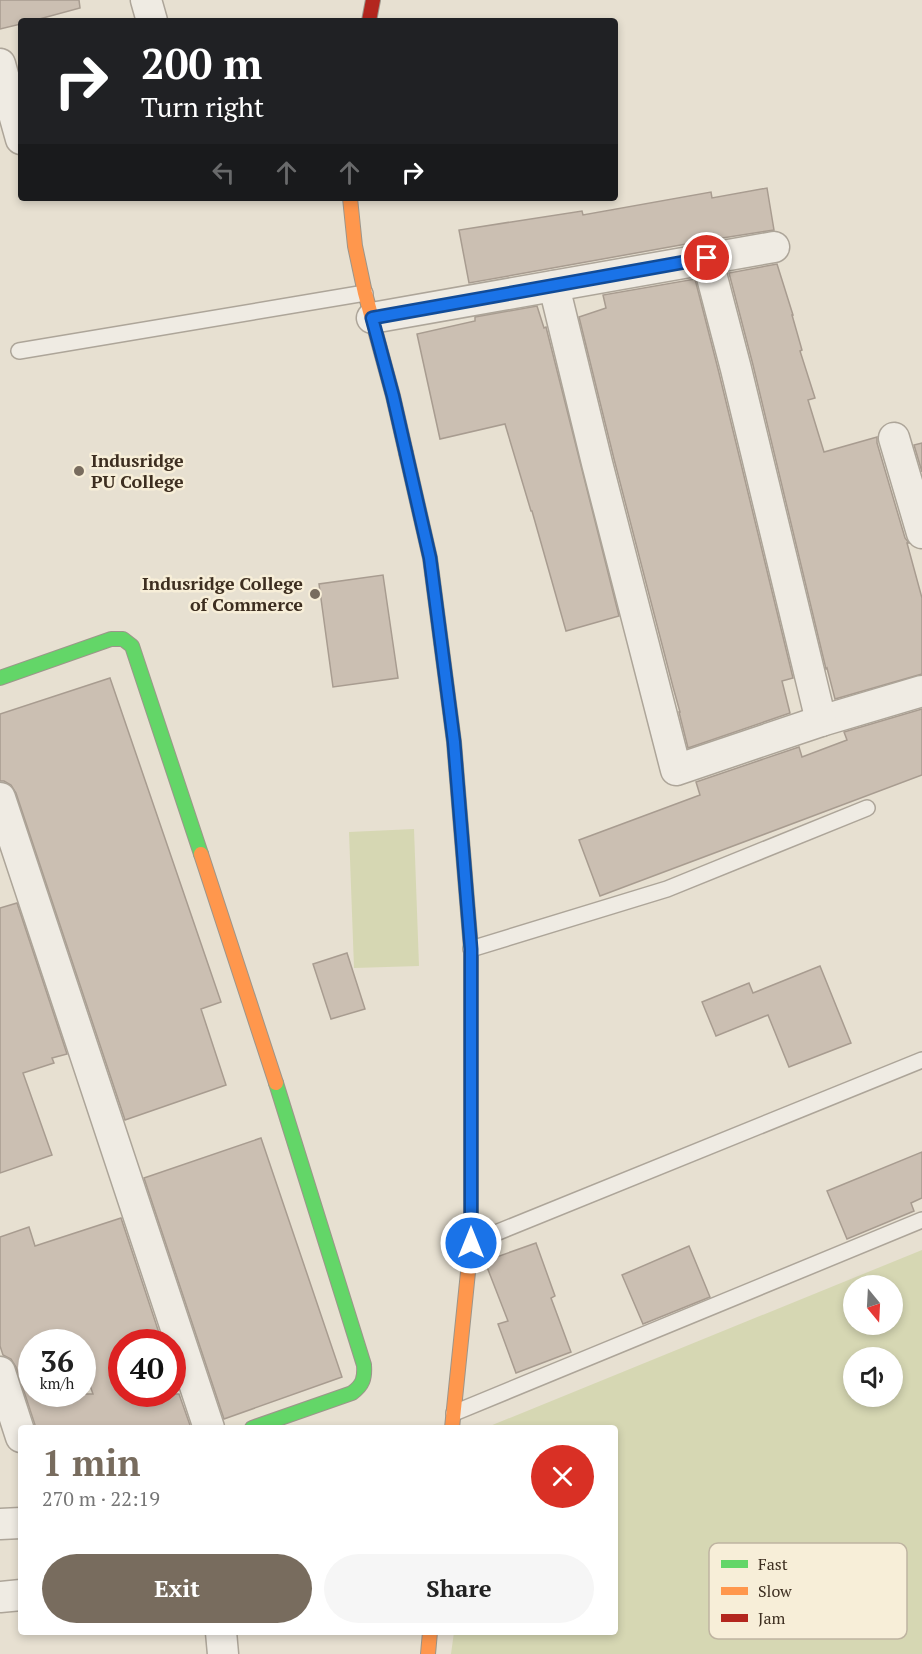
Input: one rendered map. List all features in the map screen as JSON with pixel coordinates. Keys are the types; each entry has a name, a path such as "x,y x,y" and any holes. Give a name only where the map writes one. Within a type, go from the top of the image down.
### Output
{"street":[{"path":"146,0 151,18"},
{"path":"370,18 373,0"},
{"path":"0,64 18,128"},
{"path":"0,154 18,149"},
{"path":"350,201 355,246 393,396 430,558 454,742 471,949 471,1243 453,1420"},
{"path":"369,306 554,286 774,246"},
{"path":"707,258 821,721"},
{"path":"554,286 676,770 821,721 922,691"},
{"path":"894,438 922,533"},
{"path":"0,678 111,639 123,639 132,646 270,1062 364,1365 365,1378 361,1387 352,1394 261,1425"},
{"path":"0,798 208,1425"},
{"path":"0,1372 18,1428"},
{"path":"0,1524 18,1523"},
{"path":"0,1597 18,1595"},
{"path":"221,1635 223,1654"},
{"path":"428,1654 430,1635"}],"lane":[{"path":"19,351 369,306"},
{"path":"471,949 667,889 867,808"},
{"path":"471,1243 922,1060"},
{"path":"453,1420 922,1220"}],"green space":[{"path":"414,829 419,966 354,968 349,832"},
{"path":"922,1250 922,1654 451,1654 454,1635 618,1635 618,1425 492,1425 843,1282 843,1335 903,1335 903,1275 861,1275"}],"building":[{"path":"0,0 79,0 80,8 43,18 18,18 18,25 0,29"},
{"path":"767,188 774,230 469,283 459,230 582,211 583,215 711,192 712,198"},
{"path":"777,264 815,398 808,400 824,452 877,437 905,538 909,543 907,543 922,598 922,674 835,699 729,273"},
{"path":"695,279 793,678 782,681 790,713 688,748 579,317 606,308 603,295"},
{"path":"537,306 544,328 546,327 619,616 566,631 505,424 440,439 417,334 475,321 475,317"},
{"path":"922,443 922,472 914,445"},
{"path":"383,575 398,678 333,687 319,584"},
{"path":"110,678 221,1002 201,1009 226,1085 125,1120 16,793 11,785 0,781 0,714"},
{"path":"922,709 922,775 600,896 579,840 700,795 696,782 799,747 802,757 847,740 844,732"},
{"path":"17,903 67,1054 52,1058 54,1063 23,1073 52,1155 0,1173 0,908"},
{"path":"347,953 365,1009 331,1019 313,964"},
{"path":"820,966 851,1043 789,1067 768,1015 716,1036 702,1002 749,983 753,993"},
{"path":"261,1138 342,1377 224,1419 144,1178"},
{"path":"922,1152 922,1198 911,1203 914,1211 847,1239 827,1191"},
{"path":"121,1218 158,1329 108,1329 108,1407 184,1407 190,1425 35,1425 29,1407 96,1407 96,1329 18,1329 18,1373 11,1359 3,1355 0,1346 0,1237 29,1227 35,1246"},
{"path":"536,1243 555,1296 551,1298 571,1352 516,1373 498,1324 508,1321 487,1267 488,1260"},
{"path":"689,1246 710,1297 643,1324 622,1275"}],"traffic: fast":[{"path":"406,453 430,558 454,742 471,949 471,1068"},
{"path":"0,678 111,639 123,639 132,646 201,854"},
{"path":"261,1425 352,1393 361,1384 364,1374 364,1365 276,1083"}],"traffic: slow":[{"path":"350,201 355,246 365,293 406,453"},
{"path":"201,854 276,1083"},
{"path":"452,1425 471,1243 471,1068"},
{"path":"428,1654 430,1635"}],"traffic: jam":[{"path":"370,18 373,0"}],"place":[{"name":"Indusridge PU College","path":"79,471"},
{"name":"Indusridge College of Commerce","path":"315,594"}],"route":[{"path":"471,1243 471,949 454,742 430,558 393,396 372,318 707,258"}]}
